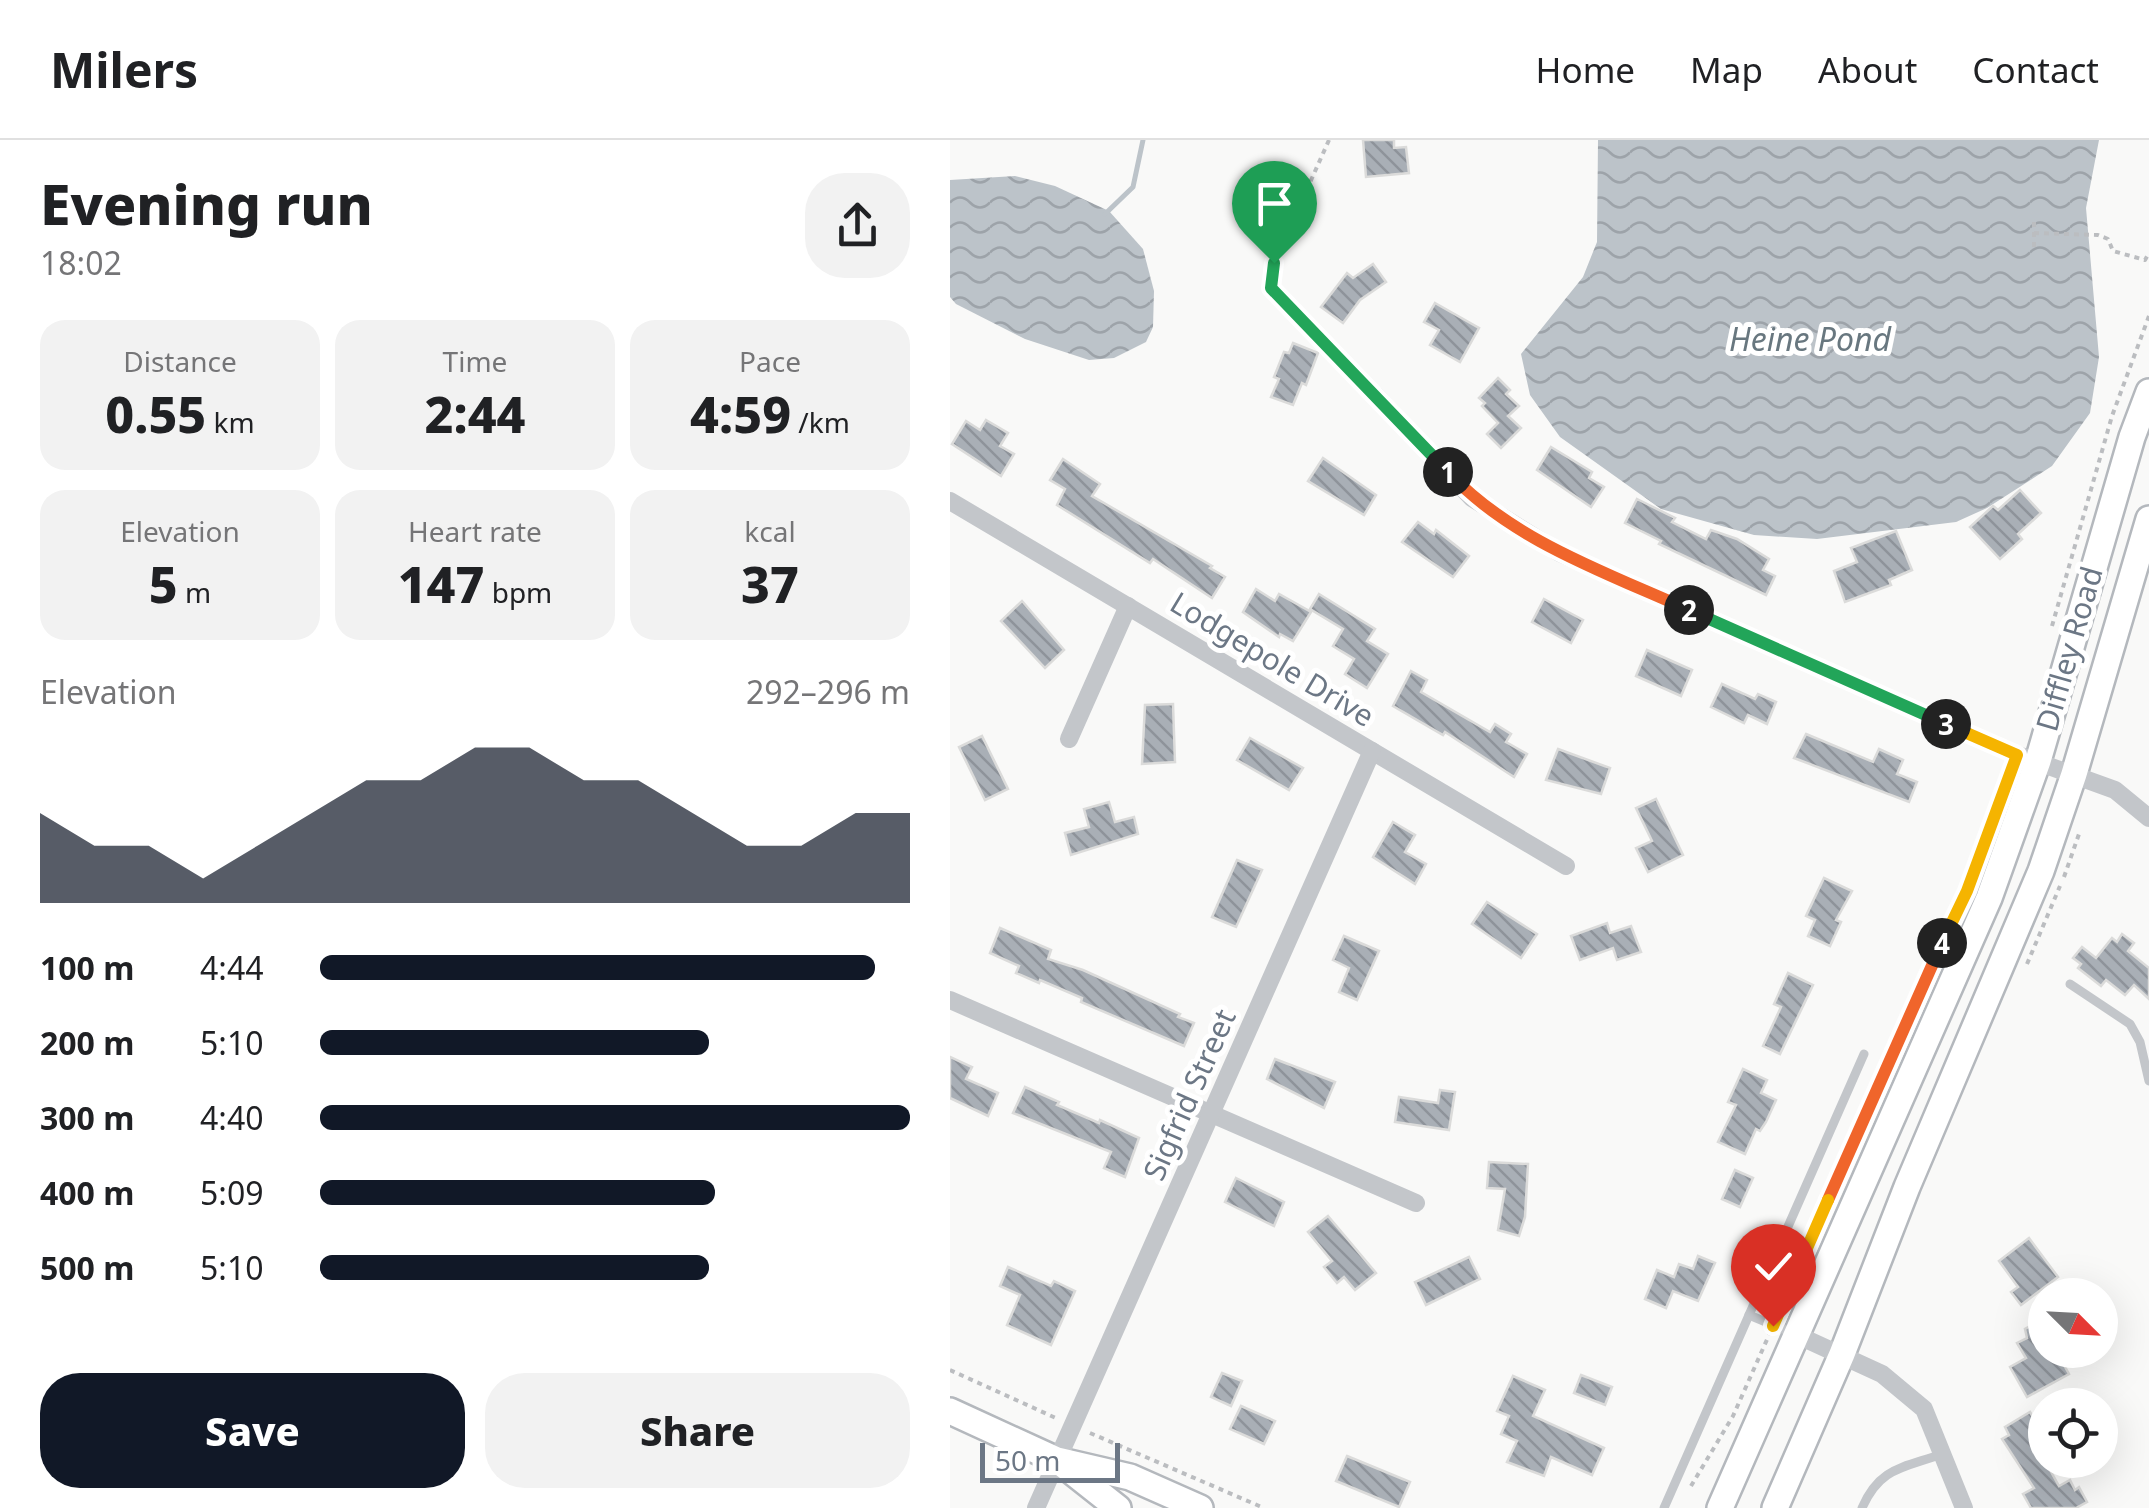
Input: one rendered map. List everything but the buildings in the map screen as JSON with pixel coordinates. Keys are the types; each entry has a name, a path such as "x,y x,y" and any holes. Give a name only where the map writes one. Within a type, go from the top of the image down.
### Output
{"main road":[{"name":"Diffley Road","path":"1720,1508 1785,1330 1988,898 2038,761 2132,436 2149,392"},
{"name":"Diffley Road","path":"1774,1508 1842,1354 2041,871 2074,774 2149,519"},
{"path":"950,1411 1057,1460 1130,1477 1200,1508"},
{"path":"1057,1460 1118,1508"}],"street":[{"path":"1375,395 1472,498 1560,552 2007,752 2115,790 2149,818"},
{"name":"Lodgepole Drive","path":"950,500 1566,866"},
{"path":"1069,739 1128,606"},
{"name":"Sigfrid Street","path":"1036,1508 1372,751"},
{"path":"950,1000 1416,1203"},
{"path":"1785,1330 1882,1374 1924,1409 1964,1508"}],"lane":[{"path":"2070,984 2130,1024 2140,1042 2149,1081"},
{"path":"1664,1508 1864,1054"},
{"path":"1749,1315 1785,1330"},
{"path":"1862,1508 1872,1486 1882,1476 1942,1454"}],"path":[{"path":"1329,140 1274,263 1271,288 1375,395"},
{"path":"2034,219 2034,246"},
{"path":"2034,233 2098,235 2108,239 2113,251 2145,260 2149,253"},
{"path":"2051,632 2112,416 2149,316"},
{"path":"1687,1493 1785,1330 1959,908"},
{"path":"950,1370 1264,1508"}],"water":[{"name":"Heine Pond","path":"1598,140 2099,140 2086,208 2099,357 2090,413 2052,466 1987,508 1956,522 1817,539 1754,535 1661,509 1560,437 1530,395 1521,354 1583,277 1597,242"},
{"path":"1015,176 1055,186 1109,211 1143,249 1154,291 1153,327 1146,342 1114,358 1089,360 1025,339 956,304 950,297 950,180"}],"waterway":[{"path":"1105,214 1133,187 1143,140"}],"route":[{"path":"1274,263 1271,288 1472,498 1510,524 1560,552 2017,755 1967,891 1926,975 1773,1326"}]}
